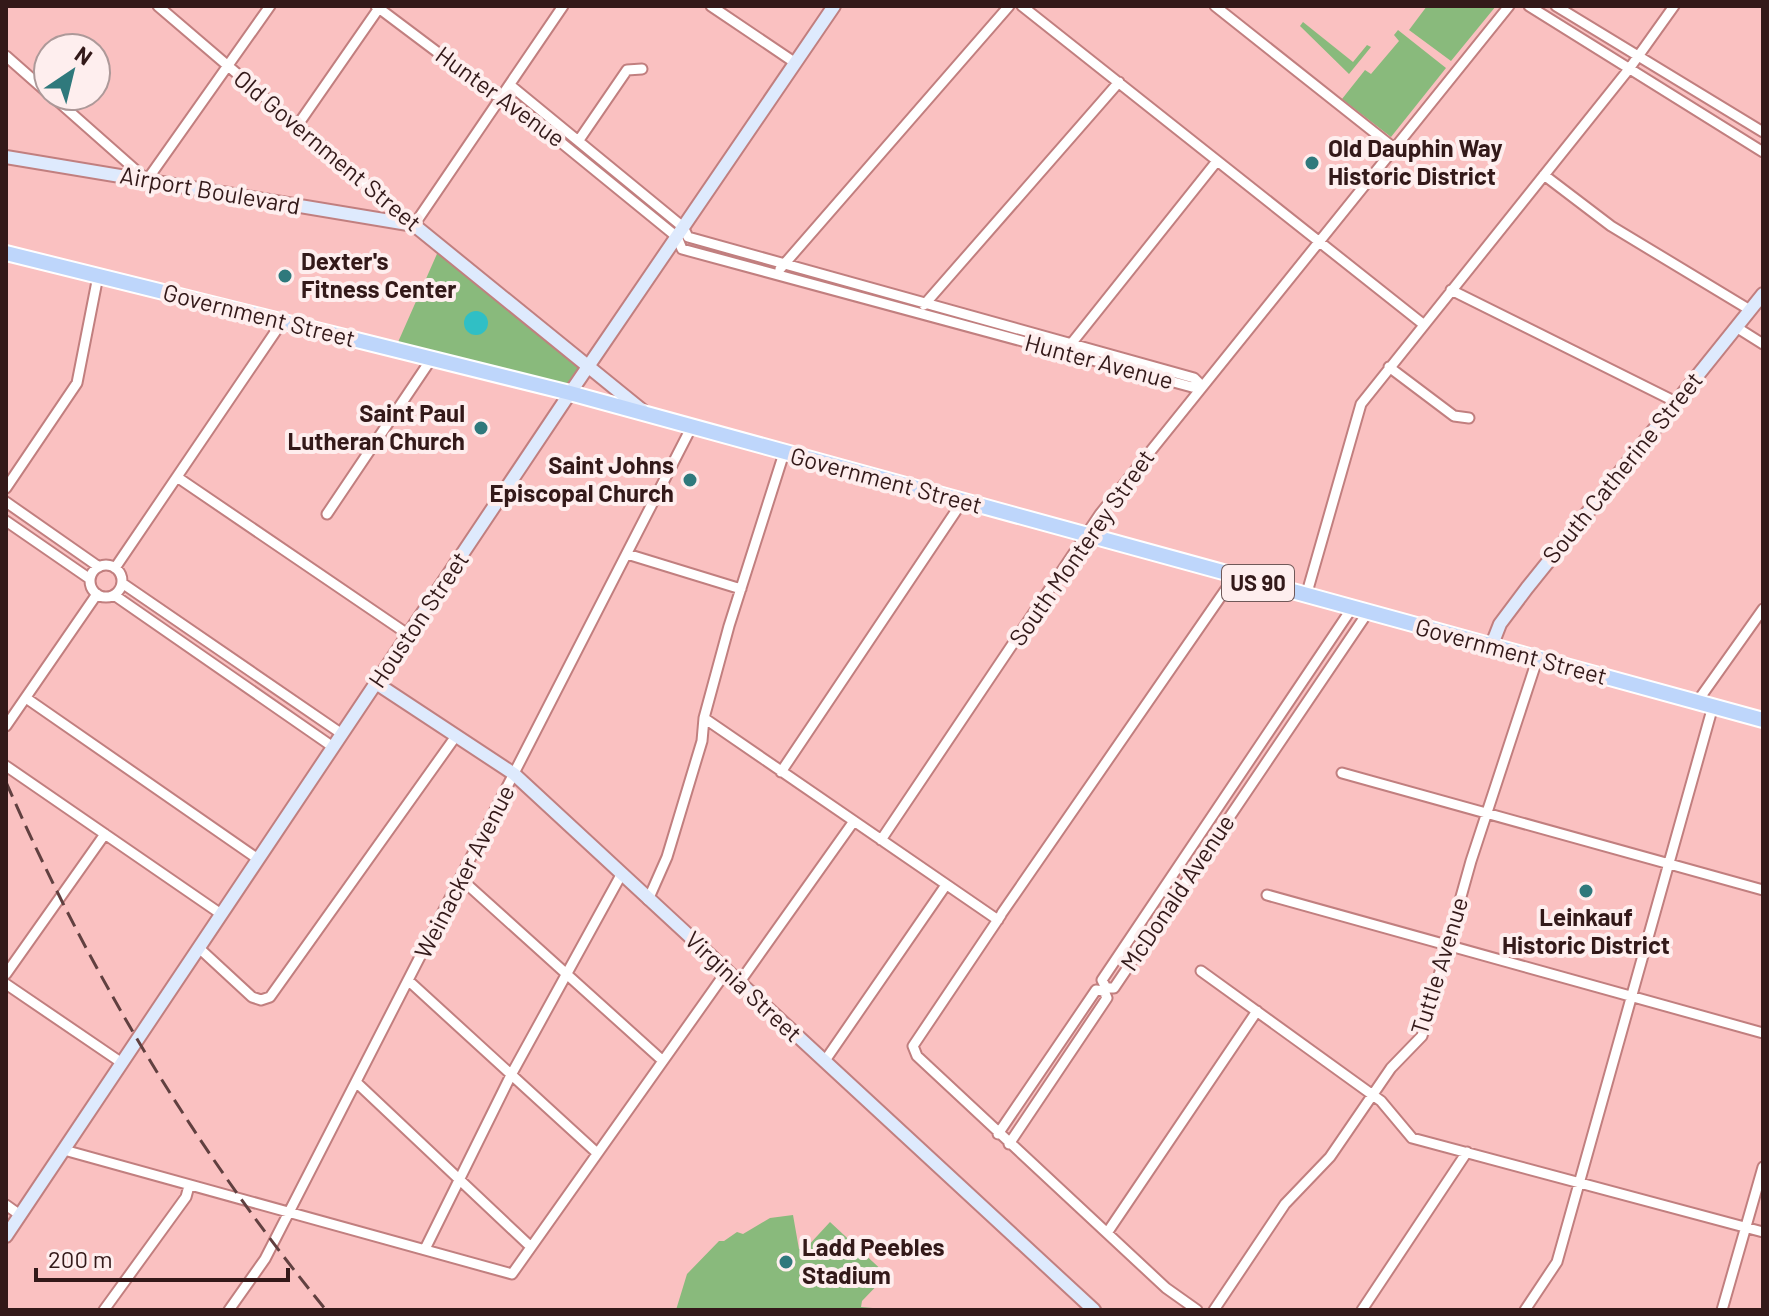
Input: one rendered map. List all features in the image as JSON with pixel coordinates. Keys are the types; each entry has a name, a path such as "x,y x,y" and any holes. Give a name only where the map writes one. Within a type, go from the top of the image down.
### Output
{"main road":[{"name":"Government Street","path":"6,253 570,393 1763,720"}],"street":[{"name":"Old Government Street","path":"158,6 414,225 646,414"},
{"path":"70,112 147,180 270,6"},
{"path":"414,225 563,6"},
{"path":"711,6 794,62"},
{"name":"Houston Street","path":"6,1236 570,393 834,6"},
{"path":"777,275 782,265 1009,6"},
{"path":"1022,6 1423,324"},
{"path":"1215,6 1394,148"},
{"name":"South Monterey Street","path":"881,840 1087,536 1200,385 1509,6"},
{"path":"1529,6 1763,152"},
{"path":"1556,6 1763,132"},
{"path":"1306,596 1356,412 1629,69 1674,6"},
{"path":"297,126 377,7"},
{"name":"Hunter Avenue","path":"377,7 522,110 680,232 688,237 782,265 922,309 1065,354 1192,387 1200,385 1194,378 1069,343 922,309 777,275 682,249 680,232 579,140 510,85"},
{"path":"6,56 32,78"},
{"path":"579,140 627,70 642,69"},
{"path":"922,309 1119,82"},
{"name":"Airport Boulevard","path":"6,157 414,225"},
{"path":"1065,354 1069,343 1217,161"},
{"path":"1544,175 1611,226 1750,310"},
{"path":"6,488 77,383 98,276"},
{"path":"1451,290 1676,402"},
{"name":"South Catherine Street","path":"1491,647 1496,630 1518,600 1763,294"},
{"path":"115,568 282,322"},
{"path":"1736,327 1763,344"},
{"path":"327,514 432,358"},
{"path":"1389,367 1454,416 1469,418"},
{"name":"Weinacker Avenue","path":"229,1310 265,1259 410,982 460,878 691,428"},
{"path":"648,900 667,857 702,741 704,718 741,589 784,453"},
{"path":"177,477 409,635"},
{"path":"6,502 99,567 115,568"},
{"path":"781,772 962,502"},
{"path":"6,521 90,579 97,594"},
{"path":"627,554 741,589"},
{"path":"90,579 99,567"},
{"path":"115,568 122,583 342,734"},
{"path":"1197,1310 1166,1288 998,1134 917,1056 913,1046 1235,576"},
{"path":"114,595 122,583"},
{"path":"97,594 114,595 333,747"},
{"path":"6,726 97,594"},
{"name":"McDonald Avenue","path":"1352,608 1102,980 1106,988 1114,988 1368,612"},
{"path":"1697,702 1763,609"},
{"path":"211,663 220,650"},
{"name":"Tuttle Avenue","path":"1214,1310 1285,1204 1330,1157 1372,1095 1422,1036 1486,814 1537,660"},
{"name":"Virginia Street","path":"376,683 514,774 1094,1310"},
{"path":"26,698 258,859"},
{"path":"1525,1310 1557,1262 1713,706"},
{"path":"704,718 946,885 1000,916"},
{"path":"199,948 252,997 261,1000 270,997 456,736"},
{"path":"6,766 221,914"},
{"path":"1342,773 1763,890"},
{"path":"739,983 854,821"},
{"path":"6,974 105,834"},
{"path":"425,1249 511,1075 621,875"},
{"path":"460,878 663,1061"},
{"path":"824,1062 946,885"},
{"path":"1267,895 1763,1033"},
{"path":"1201,971 1372,1095 1412,1138 1763,1232"},
{"path":"64,1150 512,1274 726,972"},
{"path":"410,982 597,1153"},
{"path":"6,984 122,1063"},
{"name":"McDonald Avenue","path":"998,1134 1096,990 1104,991 1107,998 1009,1144"},
{"path":"1107,1233 1257,1011"},
{"path":"356,1082 531,1247"},
{"path":"1362,1310 1467,1152"},
{"path":"1722,1310 1763,1167"},
{"path":"104,1310 186,1197 189,1186"},
{"path":"6,1205 20,1215"}],"green space":[{"path":"1427,6 1496,6 1451,61 1409,30"},
{"path":"1303,22 1353,62 1367,45 1371,47 1349,74 1300,26"},
{"path":"1398,30 1446,68 1391,137 1342,99 1365,70 1371,74 1399,41 1394,35"},
{"path":"440,247 588,367 570,393 395,349"},
{"name":"Ladd Peebles Stadium","path":"793,1215 799,1249 806,1248 830,1222 887,1275 862,1301 861,1307 896,1310 676,1310 687,1274 719,1241 737,1232 743,1234 770,1218"}],"water":[{"path":"476,311 485,314 488,323 485,332 476,335 467,332 464,323 467,314"}],"railway":[{"path":"6,782 73,922 148,1057 232,1187 326,1310"}],"place":[{"name":"Old Dauphin Way Historic District","path":"1312,163"},
{"name":"Dexter's Fitness Center","path":"285,276"},
{"name":"Saint Paul Lutheran Church","path":"481,428"},
{"name":"Saint Johns Episcopal Church","path":"690,480"},
{"name":"Leinkauf Historic District","path":"1586,891"},
{"name":"Ladd Peebles Stadium","path":"786,1262"}]}
